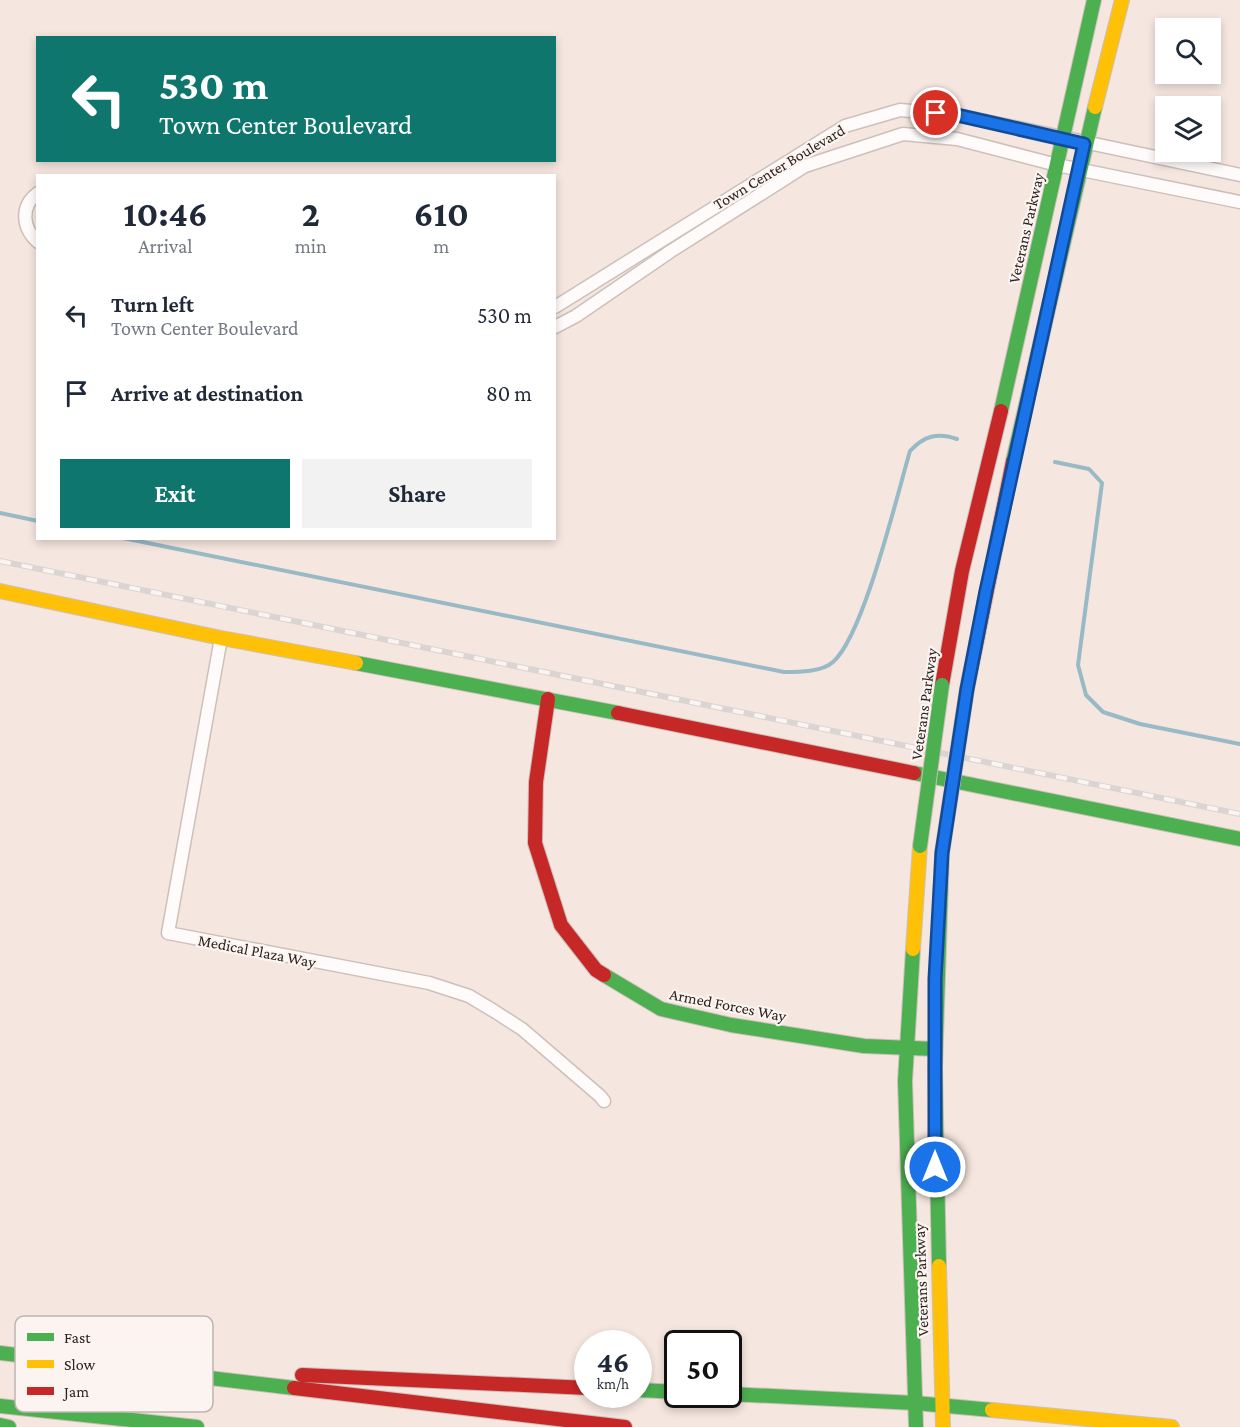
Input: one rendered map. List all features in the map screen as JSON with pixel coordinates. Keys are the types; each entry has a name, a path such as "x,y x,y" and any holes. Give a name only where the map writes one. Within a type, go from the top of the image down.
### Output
{"main road":[{"name":"Veterans Parkway","path":"916,1423 906,1154 907,1048 920,846 942,685 962,571 1094,0"},
{"name":"Veterans Parkway","path":"942,1424 935,1049 936,949 942,853 967,689 1078,169 1122,0"},
{"path":"0,591 221,638 549,699 1240,839"},
{"name":"Armed Forces Way","path":"549,699 536,782 535,843 561,925 596,970 661,1009 731,1025 864,1046 935,1049"},
{"path":"0,1353 15,1355"},
{"path":"213,1370 574,1387"},
{"path":"213,1379 625,1427"},
{"path":"742,1395 915,1402 1172,1427"},
{"path":"0,1406 15,1408"},
{"path":"56,1412 197,1427"},
{"path":"0,1425 9,1427"}],"street":[{"name":"Town Center Boulevard","path":"556,306 845,126 900,110 957,115 1063,137 1084,144"},
{"name":"Town Center Boulevard","path":"556,326 576,316 671,251 805,166 903,134 957,139 1078,169"},
{"path":"1084,144 1240,175"},
{"path":"1078,169 1240,202"},
{"path":"36,195 27,205 25,215 29,234 36,240"},
{"name":"Medical Plaza Way","path":"221,638 168,933 429,983 469,996 522,1029 604,1101"}],"waterway":[{"path":"133,540 784,672 810,671 823,668 833,662 845,647 856,624 878,563 910,451 920,442 931,437 943,436 957,439"},
{"path":"1055,462 1089,469 1102,483 1078,665 1086,695 1103,712 1140,724 1240,744"},
{"path":"0,513 36,521"}],"railway":[{"path":"0,561 1240,814"}],"traffic: fast":[{"path":"1001,411 1094,0"},
{"path":"1013,461 1095,107"},
{"path":"356,663 618,713"},
{"path":"920,846 942,685"},
{"path":"942,853 967,689"},
{"path":"914,773 1240,839"},
{"path":"939,1266 935,1068 942,853"},
{"path":"913,949 905,1081 916,1427"},
{"path":"604,975 661,1009 731,1025 864,1046 935,1049"},
{"path":"0,1353 15,1355"},
{"path":"213,1378 294,1388"},
{"path":"652,1391 664,1391"},
{"path":"742,1395 915,1403 992,1410"},
{"path":"0,1406 15,1408"},
{"path":"56,1412 197,1427"},
{"path":"0,1425 9,1427"}],"traffic: slow":[{"path":"1095,107 1122,0"},
{"path":"0,591 221,638 356,663"},
{"path":"913,949 920,846"},
{"path":"939,1266 943,1427"},
{"path":"992,1410 1172,1427"}],"traffic: jam":[{"path":"942,685 962,571 1001,411"},
{"path":"967,689 1013,461"},
{"path":"548,699 536,782 535,843 561,925 596,970 604,975"},
{"path":"618,713 914,773"},
{"path":"302,1375 574,1387"},
{"path":"294,1388 625,1427"}],"route":[{"path":"935,1167 935,979 942,853 967,689 986,591 1084,144 1063,137 957,115 936,113"}]}
